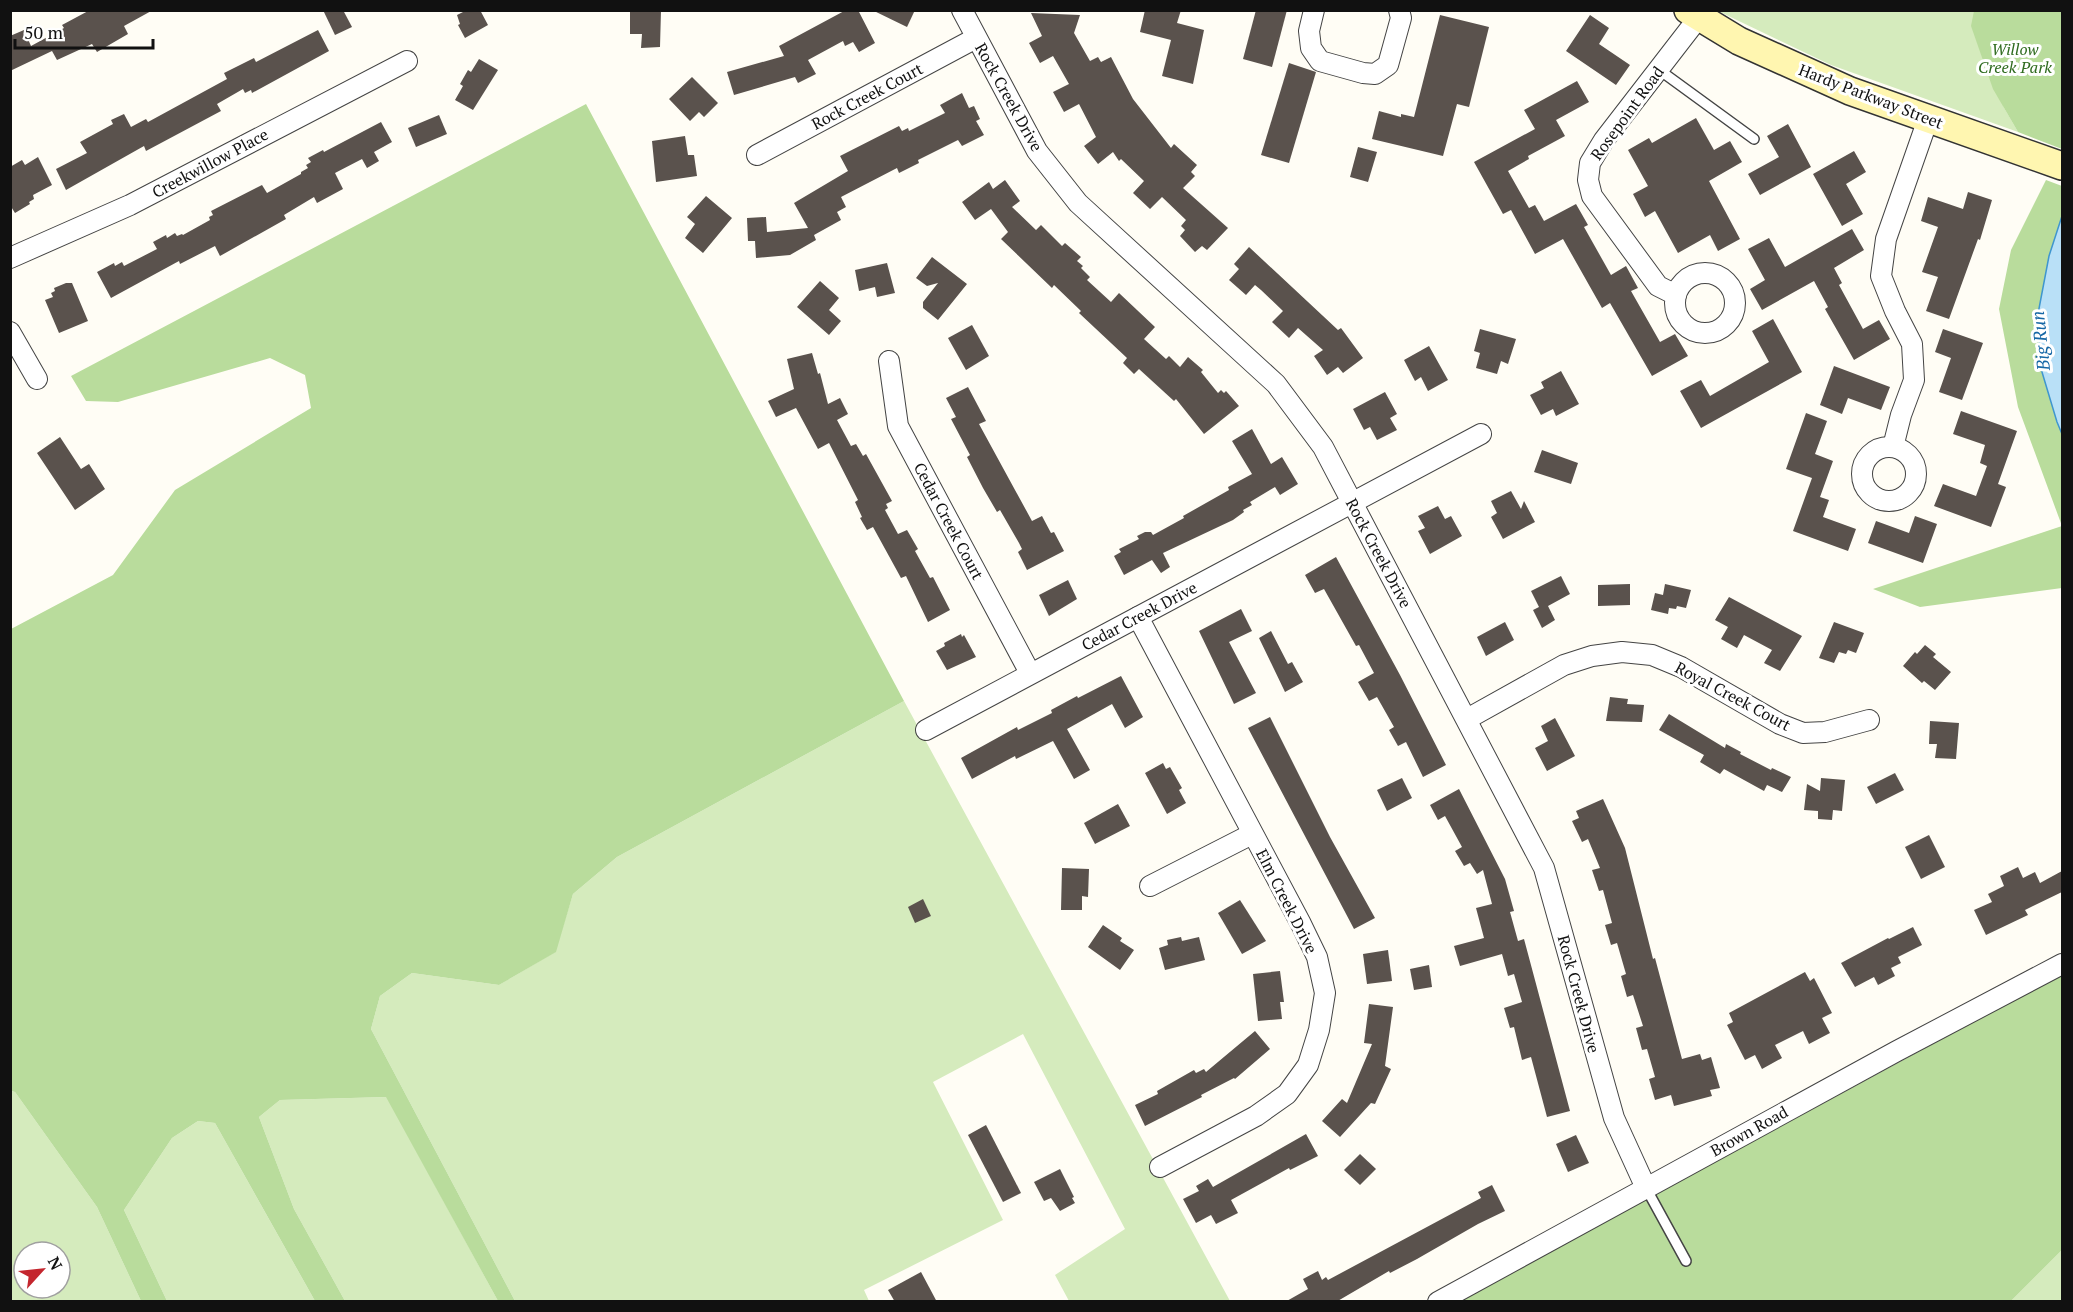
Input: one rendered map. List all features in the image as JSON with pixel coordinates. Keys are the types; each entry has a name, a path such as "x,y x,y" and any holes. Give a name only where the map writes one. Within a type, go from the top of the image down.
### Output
{"main road":[{"name":"Hardy Parkway Street","path":"1693,14 1739,41 1850,91 2052,162"}],"street":[{"name":"Rock Creek Drive","path":"962,10 1037,151 1078,203 1276,384 1323,447 1544,868 1614,1118 1646,1188"},
{"path":"1314,10 1309,32 1311,48 1320,61 1363,73 1376,74 1388,64 1401,18 1399,10"},
{"name":"Rosepoint Road","path":"1676,295 1658,286 1592,196 1588,180 1590,163 1604,140 1658,69 1693,14"},
{"name":"Rock Creek Court","path":"757,155 976,38"},
{"name":"Creekwillow Place","path":"10,258 130,205 407,61"},
{"path":"1893,447 1901,415 1914,381 1912,344 1881,276 1886,239 1928,119"},
{"path":"10,332 37,379"},
{"name":"Cedar Creek Court","path":"889,361 898,426 1030,674"},
{"name":"Cedar Creek Drive","path":"926,730 1481,434"},
{"name":"Elm Creek Drive","path":"1138,617 1301,924 1317,957 1324,993 1320,1030 1308,1065 1287,1094 1256,1116 1160,1167"},
{"name":"Royal Creek Court","path":"1467,719 1564,665 1592,656 1622,652 1652,655 1681,667 1780,724 1803,733 1825,732 1869,720"},
{"path":"1150,886 1252,834"},
{"name":"Brown Road","path":"1438,1302 1897,1051 2062,964"}],"lane":[{"path":"1658,69 1754,139"},
{"path":"1646,1188 1686,1261"}],"green space":[{"name":"Willow Creek Park","path":"1718,11 2062,11 2003,106 2018,132 1831,65"},
{"path":"1974,11 2062,11 2062,149 2018,132 1993,89 1971,26"},
{"path":"586,104 904,701 617,857 573,894 556,952 499,985 412,973 380,996 371,1029 515,1301 498,1301 386,1097 280,1100 259,1117 294,1209 345,1301 315,1301 215,1123 198,1121 172,1138 124,1210 167,1301 141,1301 97,1207 15,1092 11,1091 11,629 113,575 175,490 311,408 305,375 270,358 118,402 86,401 71,376"},
{"path":"2046,180 2062,186 2062,526 2018,407 1999,309 2011,250"},
{"path":"2062,526 2062,588 1920,607 1873,589"},
{"path":"904,701 1230,1301 1069,1301 1055,1275 1125,1229 1023,1034 933,1082 1003,1220 864,1290 869,1301 515,1301 371,1029 380,996 412,973 499,985 555,952 573,894 617,857"},
{"path":"2062,974 2062,1250 2011,1301 1456,1302"},
{"path":"10,1091 15,1092 97,1207 141,1301 11,1301"},
{"path":"387,1097 498,1301 345,1301 294,1209 259,1117 280,1100"},
{"path":"198,1121 215,1123 315,1301 167,1301 124,1210 172,1138"},
{"path":"2062,1250 2062,1301 2011,1301"}],"water":[{"name":"Big Run","path":"2062,216 2062,434 2042,372 2037,319 2049,256"}],"building":[{"path":"90,10 153,10 124,26 128,34 97,52 92,44 57,60 52,51 10,71 10,36 24,30 31,46 64,28 62,25"},
{"path":"323,10 343,10 352,27 335,35"},
{"path":"467,10 480,10 488,25 465,38 458,25 460,24 457,15"},
{"path":"630,10 661,10 660,47 641,48 642,34 630,34"},
{"path":"846,10 858,10 875,43 859,52 853,42 845,46 843,41 808,60 816,74 798,83 795,77 734,95 727,72 784,56 779,46"},
{"path":"872,10 915,10 907,27"},
{"path":"1145,10 1181,10 1177,23 1204,30 1193,84 1162,76 1171,40 1140,32"},
{"path":"1256,10 1287,10 1272,67 1243,59"},
{"path":"1031,13 1080,15 1074,33 1090,61 1098,57 1101,62 1111,57 1133,99 1171,148 1174,144 1197,165 1191,172 1195,176 1183,188 1228,228 1207,250 1202,246 1195,252 1180,236 1185,230 1181,226 1186,220 1162,197 1150,209 1133,193 1144,181 1121,159 1119,161 1113,152 1098,164 1084,146 1096,137 1079,104 1064,112 1053,92 1069,84 1053,56 1040,63 1029,43 1042,36"},
{"path":"1440,15 1489,27 1469,107 1457,104 1443,156 1372,139 1379,111 1401,117 1401,114 1414,117"},
{"path":"1590,15 1609,28 1599,44 1630,65 1616,85 1566,51"},
{"path":"318,30 329,51 252,93 251,90 245,93 243,89 217,104 221,111 146,151 144,146 66,190 56,169 87,153 80,142 113,124 111,120 124,114 131,127 146,119 148,122 227,79 224,73 254,58 256,62"},
{"path":"479,59 498,70 473,110 455,100 468,70 471,72"},
{"path":"1289,63 1316,72 1289,163 1261,155"},
{"path":"692,77 718,103 704,117 699,112 690,121 669,99"},
{"path":"1577,81 1589,102 1556,120 1565,136 1528,156 1529,159 1508,171 1529,208 1535,205 1544,221 1576,204 1588,225 1584,227 1611,275 1626,266 1638,288 1631,291 1660,342 1675,334 1688,356 1652,376 1610,303 1602,308 1563,239 1535,254 1511,210 1503,214 1474,162 1535,129 1524,110"},
{"path":"962,93 969,108 974,106 980,119 976,121 984,135 962,146 958,140 918,160 919,163 899,173 897,168 841,197 846,207 837,212 841,220 814,235 816,240 790,255 756,258 755,241 748,241 747,218 766,217 767,232 808,228 794,203 848,171 840,156 899,126 902,131 908,128 909,131 945,113 940,105"},
{"path":"439,115 447,134 416,147 408,128"},
{"path":"1696,118 1714,150 1730,141 1742,162 1709,181 1740,239 1718,251 1710,235 1678,253 1655,211 1645,217 1633,194 1648,186 1628,150 1649,138 1652,143"},
{"path":"381,122 392,142 374,152 379,161 367,168 362,159 335,173 343,189 317,203 314,197 284,215 286,219 220,256 215,246 180,264 179,261 111,298 97,272 114,263 115,266 122,262 124,266 157,249 153,242 166,235 167,238 175,233 177,236 183,235 210,220 209,217 213,215 211,211 262,185 267,193 301,174 308,168 306,165 311,162 308,158"},
{"path":"1788,124 1811,167 1760,195 1748,174 1779,157 1767,136"},
{"path":"685,136 688,155 694,155 697,176 656,182 652,141"},
{"path":"1358,147 1377,152 1368,182 1350,177"},
{"path":"1854,151 1866,172 1846,184 1863,214 1842,226 1813,174"},
{"path":"38,157 52,185 33,195 34,199 29,202 30,204 15,213 10,205 10,167 22,160 25,165"},
{"path":"1005,180 1020,201 1012,207 1036,230 1041,225 1062,246 1065,243 1081,257 1077,261 1090,277 1087,280 1111,302 1119,293 1155,327 1144,339 1166,359 1169,356 1180,367 1188,357 1203,370 1201,372 1218,393 1221,390 1224,393 1226,391 1239,406 1204,434 1176,399 1174,401 1139,369 1134,374 1123,363 1127,358 1079,313 1081,311 1054,285 1052,288 1001,239 1008,232 991,209 975,220 962,202 989,182 993,189"},
{"path":"1968,192 1992,200 1980,240 1978,239 1949,319 1926,311 1938,277 1922,272 1938,227 1921,221 1928,197 1963,209"},
{"path":"706,196 732,218 703,253 685,238 695,224 687,217"},
{"path":"1852,229 1864,250 1834,268 1842,283 1839,285 1863,329 1879,320 1890,339 1854,360 1825,309 1828,307 1814,281 1762,310 1750,289 1765,280 1748,249 1769,238 1785,267"},
{"path":"1249,247 1338,330 1341,328 1363,358 1343,373 1338,367 1327,375 1314,356 1323,350 1298,328 1289,338 1272,322 1283,311 1255,285 1246,295 1229,280 1239,269 1234,264"},
{"path":"932,257 967,284 938,320 923,308 923,302 938,283 927,286 916,278"},
{"path":"887,263 895,293 877,297 875,287 859,291 855,270"},
{"path":"820,281 839,298 829,310 841,321 829,335 797,307"},
{"path":"72,283 88,321 59,333 45,300 53,297 51,293 55,291 54,288"},
{"path":"1773,319 1802,372 1701,428 1680,391 1701,380 1710,396 1769,362 1752,331"},
{"path":"972,325 989,356 966,370 948,338"},
{"path":"1480,329 1516,339 1508,364 1501,361 1497,374 1476,368 1480,353 1474,351"},
{"path":"1943,329 1983,343 1962,400 1939,392 1951,358 1935,352"},
{"path":"1429,346 1448,380 1428,391 1421,377 1415,381 1404,360"},
{"path":"812,353 828,404 840,398 848,414 837,420 851,446 856,444 863,456 866,454 892,501 886,504 888,508 885,510 898,534 907,530 918,549 915,551 930,578 933,577 950,610 928,622 906,576 901,578 873,527 867,530 860,518 862,517 855,502 858,500 829,443 818,449 796,408 776,417 768,401 794,389 787,359"},
{"path":"1834,366 1890,387 1881,410 1848,398 1842,414 1820,405"},
{"path":"1561,371 1579,404 1556,416 1553,409 1541,415 1530,395 1544,388 1541,382"},
{"path":"968,387 986,421 979,424 1032,521 1042,516 1064,551 1027,570 1018,552 1022,549 1019,543 1000,510 997,512 983,488 967,457 970,455 951,419 956,417 946,398"},
{"path":"1385,392 1397,414 1390,418 1397,430 1377,440 1370,427 1364,430 1353,409"},
{"path":"1961,411 2017,431 1998,484 2006,487 1991,527 1934,506 1943,484 1976,496 1987,466 1980,463 1985,445 1953,434"},
{"path":"1806,413 1827,421 1815,454 1833,461 1820,497 1829,500 1823,517 1856,529 1848,551 1793,531 1812,478 1786,469"},
{"path":"1252,429 1271,464 1282,457 1298,484 1280,495 1275,487 1250,502 1252,505 1233,520 1163,553 1170,567 1161,573 1152,560 1124,575 1114,556 1121,552 1119,549 1139,539 1137,536 1145,532 1151,532 1153,535 1184,518 1183,516 1252,474 1232,441"},
{"path":"60,437 81,469 89,464 105,489 75,510 37,453"},
{"path":"1542,450 1578,463 1571,484 1534,472"},
{"path":"1511,491 1521,509 1524,501 1535,522 1503,539 1491,517 1497,513 1491,501"},
{"path":"1438,506 1445,519 1451,516 1462,536 1430,554 1418,531 1425,528 1418,516"},
{"path":"1915,516 1937,524 1923,563 1868,543 1876,521 1909,533"},
{"path":"1336,557 1446,765 1423,777 1406,742 1398,746 1389,730 1394,727 1377,697 1369,701 1358,682 1374,673 1359,645 1356,646 1324,589 1315,593 1305,575"},
{"path":"1561,576 1570,594 1548,606 1555,620 1542,628 1533,610 1539,607 1531,591"},
{"path":"1068,580 1077,599 1049,616 1039,595"},
{"path":"1630,584 1630,605 1598,606 1598,585"},
{"path":"1665,584 1691,590 1686,608 1677,606 1676,609 1669,608 1668,614 1651,610 1655,593 1663,595"},
{"path":"1729,597 1802,636 1780,671 1764,663 1772,650 1744,635 1737,648 1721,639 1728,627 1715,620"},
{"path":"1241,609 1252,631 1229,642 1256,693 1234,704 1199,631"},
{"path":"1505,622 1514,640 1486,656 1477,637"},
{"path":"1834,622 1864,633 1856,653 1848,650 1846,654 1839,652 1834,663 1819,658"},
{"path":"1271,631 1288,664 1292,662 1303,682 1285,692 1259,638"},
{"path":"961,634 962,637 964,635 976,657 947,670 936,651 945,646 944,643"},
{"path":"1925,645 1936,654 1933,657 1951,672 1935,690 1924,681 1922,683 1903,666 1915,652 1917,654"},
{"path":"1121,676 1143,717 1125,728 1112,704 1067,729 1090,770 1074,779 1053,741 1016,759 1015,756 972,779 961,758 1017,727 1018,730 1052,713 1051,710 1077,696 1078,698"},
{"path":"1610,697 1628,699 1627,704 1644,705 1642,722 1606,721"},
{"path":"1669,714 1725,748 1726,744 1771,770 1772,768 1791,777 1782,792 1767,785 1764,791 1724,769 1720,774 1700,762 1704,755 1659,730"},
{"path":"1270,717 1330,837 1375,918 1354,929 1248,728"},
{"path":"1555,718 1575,756 1547,771 1535,748 1548,741 1541,726"},
{"path":"1930,721 1959,723 1956,759 1935,758 1937,744 1929,744"},
{"path":"1163,763 1166,769 1170,767 1182,788 1179,790 1186,803 1167,814 1145,773"},
{"path":"1895,773 1904,790 1876,804 1867,787"},
{"path":"1402,778 1412,798 1387,811 1377,790"},
{"path":"1821,778 1845,780 1842,811 1833,810 1832,820 1818,819 1818,811 1804,810 1807,784 1820,791"},
{"path":"1459,789 1505,879 1514,911 1510,912 1518,941 1524,939 1570,1111 1547,1117 1531,1057 1522,1060 1514,1027 1510,1028 1504,1008 1522,1002 1514,974 1508,976 1502,954 1460,966 1454,946 1484,938 1476,908 1492,904 1483,870 1477,874 1470,863 1464,866 1455,851 1462,847 1445,816 1438,820 1430,805"},
{"path":"1603,799 1625,848 1653,959 1655,958 1682,1059 1700,1054 1702,1060 1711,1057 1720,1088 1710,1090 1712,1096 1674,1106 1671,1095 1655,1100 1649,1079 1655,1077 1647,1049 1642,1050 1636,1028 1643,1026 1633,995 1627,997 1621,976 1626,974 1617,943 1611,945 1605,925 1612,923 1603,890 1599,891 1592,870 1600,868 1588,839 1582,842 1572,821 1579,818 1576,811"},
{"path":"1118,804 1130,826 1095,844 1084,823"},
{"path":"1929,835 1945,867 1921,879 1905,847"},
{"path":"2018,867 2023,878 2035,872 2040,883 2062,871 2062,892 2025,910 2028,915 1986,935 1974,910 1992,902 1988,894 2004,886 2000,876"},
{"path":"1062,868 1089,869 1088,897 1082,896 1082,910 1061,910"},
{"path":"923,899 931,916 915,923 908,907"},
{"path":"1240,900 1266,941 1242,954 1218,913"},
{"path":"1103,925 1122,938 1120,941 1134,950 1120,970 1088,947"},
{"path":"1913,927 1922,945 1898,957 1901,963 1891,968 1895,976 1878,985 1874,977 1855,987 1841,963"},
{"path":"1181,937 1182,941 1199,937 1205,960 1165,970 1159,948 1168,945 1167,940"},
{"path":"1388,950 1392,981 1367,984 1363,954"},
{"path":"1429,965 1432,987 1414,990 1410,969"},
{"path":"1280,971 1284,1002 1280,1002 1282,1019 1258,1021 1253,974"},
{"path":"1805,972 1810,981 1814,978 1832,1013 1822,1018 1830,1033 1809,1044 1803,1031 1775,1045 1782,1058 1762,1069 1755,1055 1745,1060 1727,1025 1733,1022 1729,1013"},
{"path":"1369,1004 1393,1007 1385,1066 1391,1069 1375,1104 1371,1103 1340,1137 1322,1121 1342,1099 1347,1103 1372,1044 1364,1043"},
{"path":"1255,1031 1270,1049 1235,1079 1145,1126 1135,1105 1158,1094 1157,1091 1194,1070 1196,1073 1204,1069 1206,1072"},
{"path":"986,1125 1021,1193 1003,1202 968,1135"},
{"path":"1306,1134 1318,1156 1290,1170 1289,1168 1231,1200 1238,1213 1216,1224 1211,1215 1196,1223 1183,1199 1199,1191 1196,1186 1208,1179 1213,1187"},
{"path":"1576,1135 1589,1163 1568,1172 1556,1144"},
{"path":"1360,1154 1376,1169 1360,1185 1344,1170"},
{"path":"1060,1169 1075,1203 1060,1211 1051,1198 1044,1201 1034,1182"},
{"path":"1492,1185 1505,1211 1390,1273 1389,1271 1336,1302 1285,1302 1308,1289 1303,1279 1318,1271 1322,1280 1326,1277 1328,1280 1481,1198 1478,1192"},
{"path":"921,1272 937,1302 895,1302 888,1290"}]}
